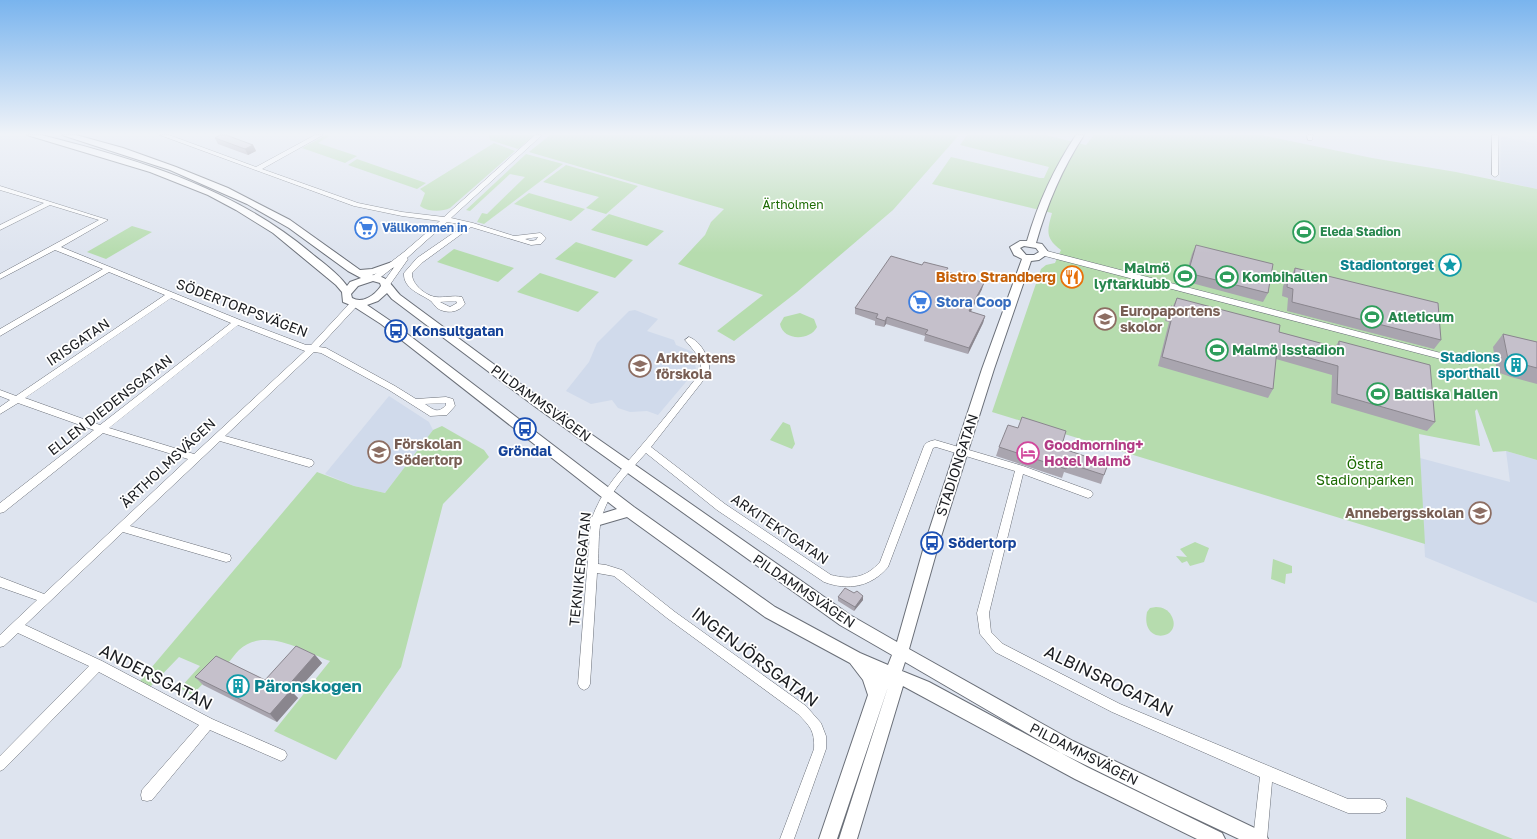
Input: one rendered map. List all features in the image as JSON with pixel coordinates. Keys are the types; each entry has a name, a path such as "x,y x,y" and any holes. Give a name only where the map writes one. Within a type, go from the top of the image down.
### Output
{"main road":[{"path":"162,174 180,180 243,210 265,223 301,248 340,283 347,292 346,296 348,300 356,304"},
{"path":"188,174 276,216 357,272 382,280 386,285"},
{"path":"1031,243 1040,210 1057,174"},
{"path":"1023,243 1031,243 1042,248 1044,253 1036,258 1026,258 1018,254 1015,247 1023,243"},
{"name":"STADIONGATAN","path":"848,839 896,688 893,674 901,652 932,542 1026,258"},
{"path":"357,272 373,272 392,265"},
{"name":"ÄRTHOLMSVÄGEN","path":"347,292 354,284 373,278"},
{"name":"ÄRTHOLMSVÄGEN","path":"356,304 378,297 386,285"},
{"name":"PILDAMMSVÄGEN","path":"386,285 396,297 541,405 629,466 801,591 845,620 1067,747 1173,800 1259,839"},
{"name":"PILDAMMSVÄGEN","path":"356,304 385,322 629,511 770,612 820,641 855,658 923,687 1082,773 1216,839"},
{"path":"596,521 629,511"},
{"path":"855,658 870,676 876,695"},
{"name":"STADIONGATAN","path":"828,839 880,683 893,674"}],"street":[{"path":"271,174 356,205 471,224 512,238"},
{"name":"ÄRTHOLMSVÄGEN","path":"373,278 407,254 494,174"},
{"path":"0,188 105,220 0,277"},
{"path":"0,228 50,203"},
{"path":"432,299 411,285 407,279 408,273 420,260 471,224"},
{"name":"SÖDERTORPSVÄGEN","path":"55,248 305,348 314,347 338,358 415,402"},
{"path":"1044,253 1460,361"},
{"name":"ÄRTHOLMSVÄGEN","path":"386,285 407,254"},
{"path":"0,333 107,270"},
{"name":"IRISGATAN","path":"0,411 170,295"},
{"name":"ÄRTHOLMSVÄGEN","path":"0,642 314,347 356,304"},
{"name":"ELLEN DIEDENSGATAN","path":"0,509 237,322"},
{"path":"645,448 705,373 706,369 699,348 689,340"},
{"path":"0,392 17,400 101,429 196,458"},
{"path":"218,437 309,463"},
{"name":"ARKITEKTGATAN","path":"645,448 721,507 818,573 828,579 850,583 858,583 869,578 879,571 884,564 929,446 935,443 1020,469 1088,494"},
{"name":"TEKNIKERGATAN","path":"584,684 596,521 599,508 607,493 645,448"},
{"name":"ALBINSROGATAN","path":"1020,469 983,613 986,634 999,648 1116,708 1267,773 1348,806 1380,806"},
{"path":"122,528 226,558"},
{"name":"INGENJÖRSGATAN","path":"592,568 606,569 618,573 671,615 802,710 819,728 821,737 820,750 787,839"},
{"path":"0,582 46,599"},
{"name":"ANDERSGATAN","path":"17,627 98,665 208,723 281,755"},
{"path":"0,765 98,665"},
{"path":"147,795 208,723"},
{"path":"1259,839 1267,773"}],"shaded area":[{"path":"1500,174 1537,174 1537,189 1500,181"},
{"name":"Arkitektens förskola","path":"635,310 658,319 647,331 674,340 676,345 693,352 696,370 658,415 647,411 630,412 618,408 612,400 591,404 566,391 589,362 597,343 629,311"},
{"name":"Förskolan Södertorp","path":"389,396 429,422 433,430 385,493 354,486 325,474"},
{"name":"Annebergsskolan","path":"1506,451 1537,460 1537,603 1425,557 1420,458 1510,482"}],"green space":[{"path":"374,174 401,174 426,183 417,189"},
{"path":"444,174 489,174 450,208 443,210 435,211 420,206 425,193 420,189"},
{"path":"504,174 510,174 470,211 466,210"},
{"path":"511,174 550,174 484,224 477,222 482,213 487,214 525,177"},
{"path":"554,174 597,174 638,186 606,214 586,208 599,197 543,182"},
{"name":"Ärtholmen","path":"605,174 925,174 893,210 797,292 734,341 717,331 763,295 678,264 705,235 711,222 724,209"},
{"name":"Östra Stadionparken","path":"939,174 1024,174 1044,178 1046,174 1466,174 1537,189 1537,460 1506,451 1493,452 1477,409 1475,411 1480,446 1419,434 1425,544 992,412 1041,269 1046,265 1055,263 1061,250 1052,242 1049,234 1048,229 1052,213 932,184"},
{"path":"529,193 585,209 571,221 514,204"},
{"path":"609,214 664,231 647,246 591,230"},
{"path":"132,226 152,232 106,259 87,252"},
{"path":"576,242 633,260 615,278 555,259"},
{"path":"454,249 514,268 498,282 437,262"},
{"path":"540,273 599,292 578,312 517,292"},
{"path":"800,313 814,319 817,327 814,332 803,337 786,334 782,330 780,324 784,317"},
{"path":"783,422 790,425 795,444 792,449 770,440"},
{"path":"442,426 484,450 489,457 443,504 401,667 336,760 274,731 330,661 296,647 272,640 260,640 249,643 239,650 227,664 223,663 192,695 180,688 200,666 179,657 150,687 140,681 317,472 354,486 385,493 433,430"},
{"path":"1195,542 1209,548 1204,562 1190,566 1187,561 1182,563 1176,556 1187,557 1180,549"},
{"path":"1273,559 1292,566 1292,573 1286,574 1285,584 1271,579"},
{"path":"1156,607 1165,609 1171,615 1174,623 1172,630 1168,634 1162,636 1155,635 1150,631 1147,623 1147,612 1150,608"},
{"path":"1406,797 1513,839 1406,839"}],"building":[{"name":"Kombihallen","path":"1196,245 1273,264 1268,293 1188,273"},
{"name":"Stora Coop","path":"891,256 922,265 924,262 948,268 946,271 961,276 963,272 971,274 969,278 984,283 969,311 985,316 969,348 925,334 928,330 887,317 885,321 876,318 878,314 855,308"},
{"name":"Atleticum","path":"1295,268 1438,303 1441,340 1292,302 1293,289 1287,287 1288,277 1294,279"},
{"path":"1177,298 1280,325 1279,332 1339,348 1339,341 1430,365 1435,422 1337,394 1338,366 1277,349 1273,389 1162,357 1173,313 1169,312 1171,306 1174,307"},
{"path":"1503,334 1537,342 1537,368 1508,359"},
{"path":"1022,417 1066,431 1061,448 1108,464 1104,475 1067,463 1066,469 999,447 1008,425 1018,428"},
{"path":"845,588 854,593 857,591 863,596 855,607 838,597"},
{"name":"Päronskogen","path":"296,646 315,655 286,688 291,690 270,714 195,677 216,656 265,680"}],"place":[{"name":"Vällkommen in","path":"366,228"},
{"name":"Eleda Stadion","path":"1304,232"},
{"name":"Stadiontorget","path":"1450,265"},
{"name":"Malmö lyftarklubb","path":"1185,276"},
{"name":"Bistro Strandberg","path":"1072,277"},
{"name":"Kombihallen","path":"1227,277"},
{"name":"Stora Coop","path":"920,302"},
{"name":"Atleticum","path":"1372,317"},
{"name":"Europaportens skolor","path":"1105,319"},
{"name":"Konsultgatan","path":"396,331"},
{"name":"Malmö Isstadion","path":"1217,350"},
{"name":"Stadions sporthall","path":"1516,365"},
{"name":"Arkitektens förskola","path":"640,366"},
{"name":"Baltiska Hallen","path":"1378,394"},
{"name":"Gröndal","path":"525,429"},
{"name":"Förskolan Södertorp","path":"379,452"},
{"name":"Goodmorning+ Hotel Malmö","path":"1028,453"},
{"name":"Annebergsskolan","path":"1480,513"},
{"name":"Södertorp","path":"932,543"},
{"name":"Päronskogen","path":"238,686"}]}
